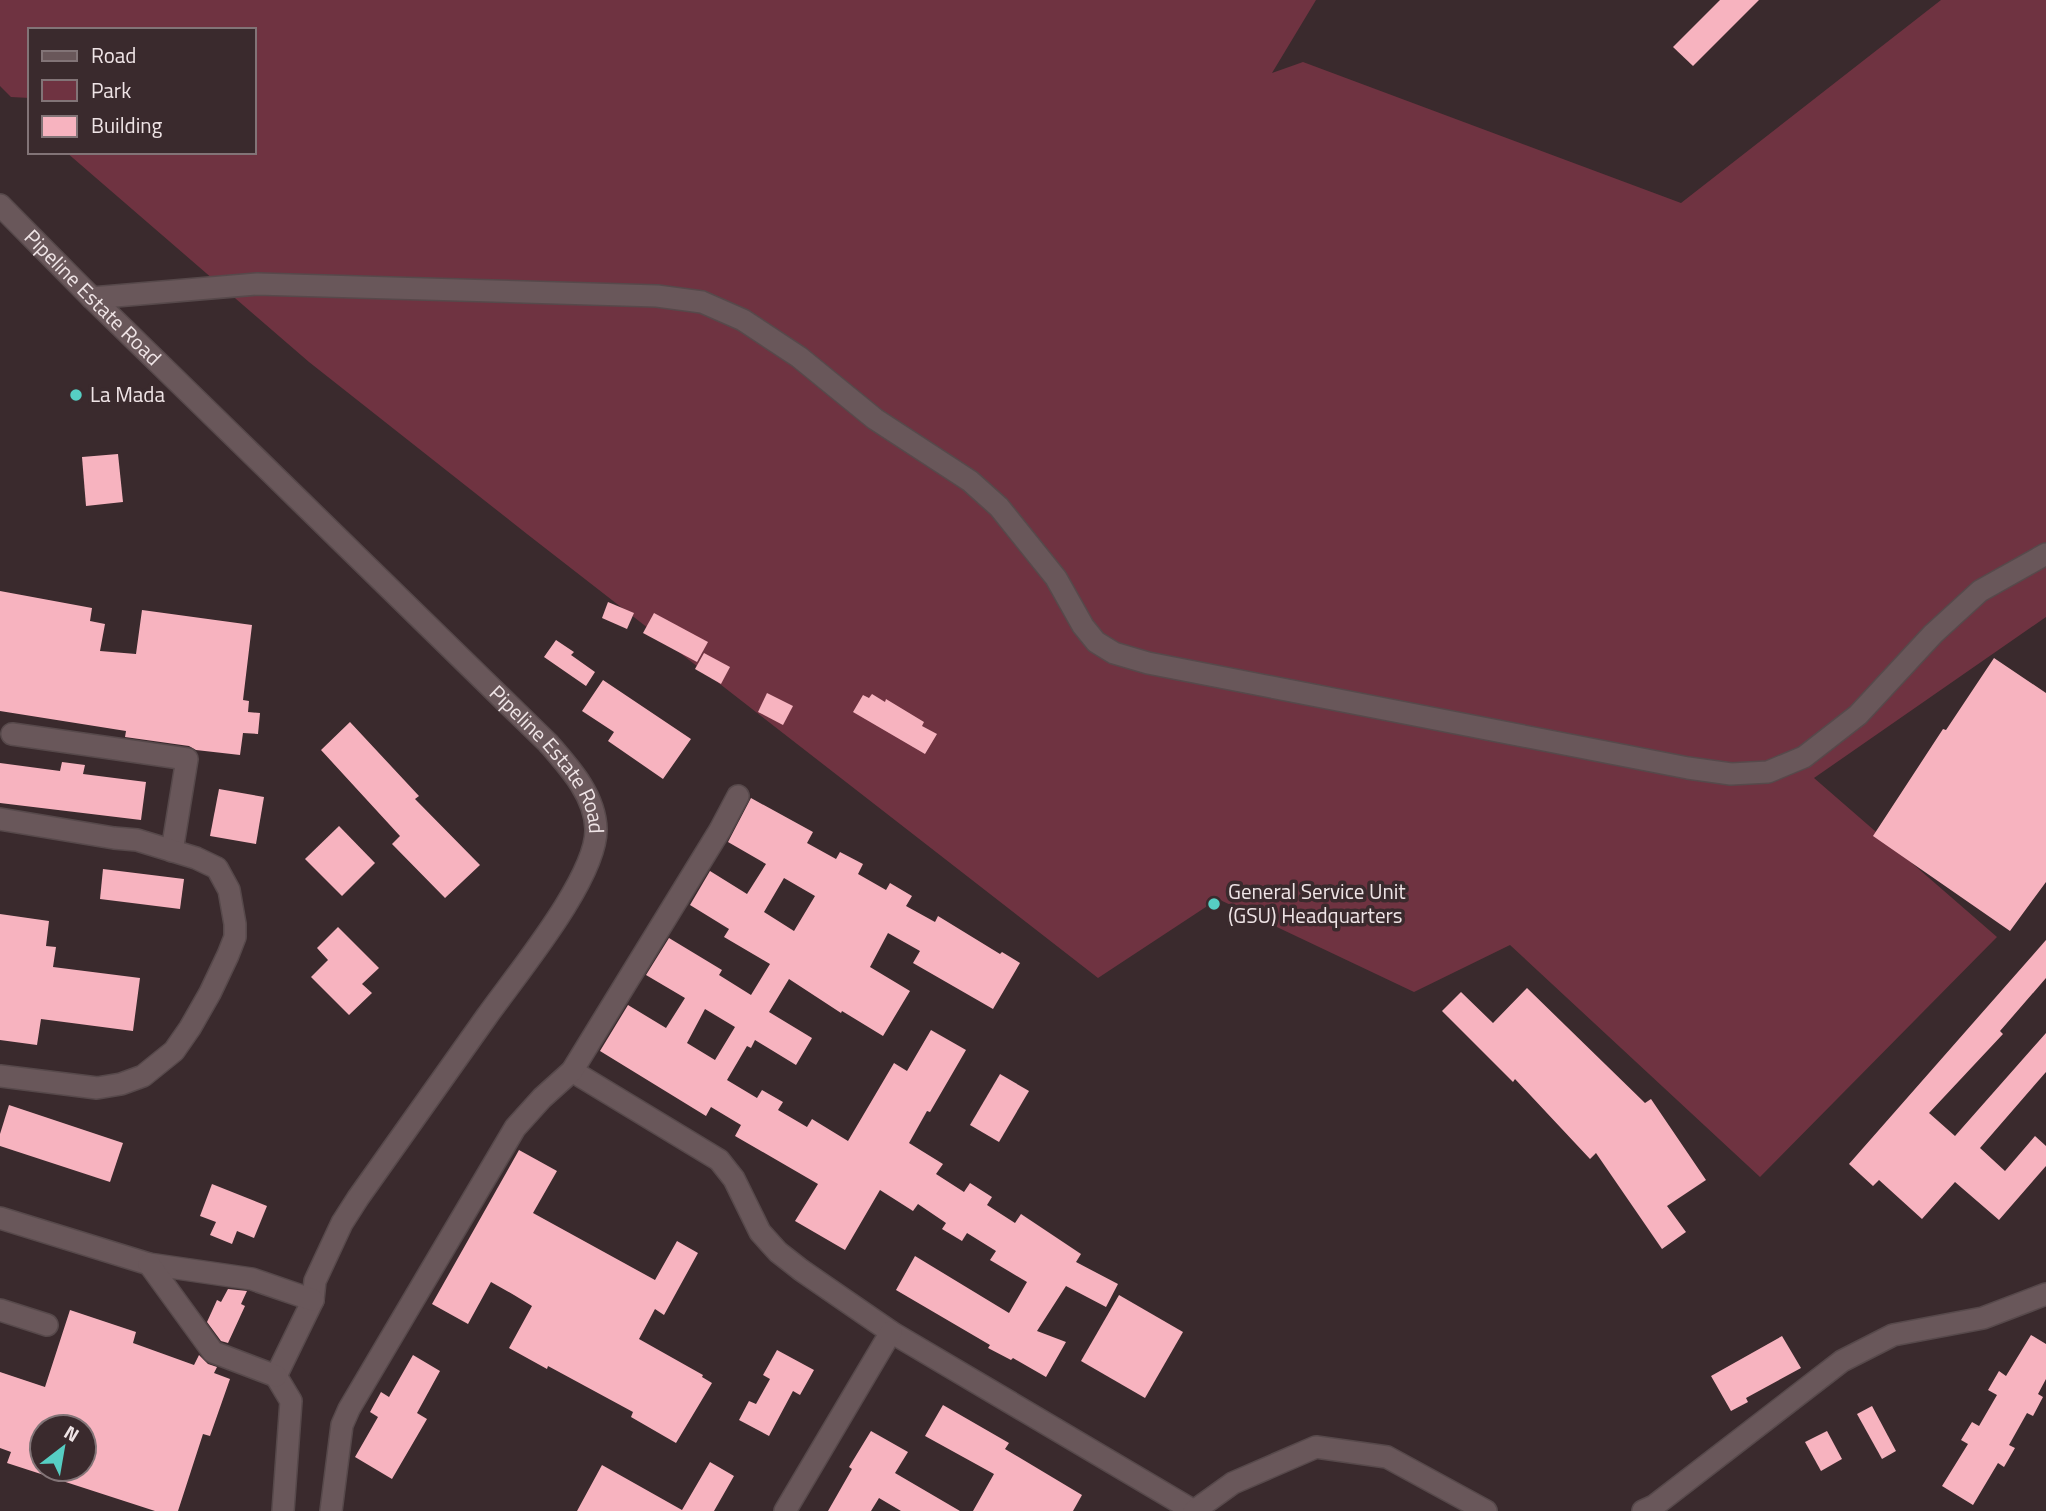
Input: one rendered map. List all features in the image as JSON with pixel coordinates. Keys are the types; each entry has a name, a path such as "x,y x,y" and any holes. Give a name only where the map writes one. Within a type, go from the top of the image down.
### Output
{"street":[{"name":"Pipeline Estate Road","path":"0,205 548,743 575,774 590,801 596,830 582,879 342,1223 315,1281 313,1300 276,1376"},
{"path":"92,298 257,284 657,296 702,302 743,320 788,349 875,419 970,481 999,507 1056,578 1083,626 1096,642 1114,653 1147,663 1731,774 1768,772 1804,757 1858,715 1933,634 1980,591 2046,554"},
{"path":"12,734 187,759 172,851"},
{"path":"331,1511 342,1425 349,1409 515,1128 542,1098 572,1071 720,830 738,796"},
{"path":"0,819 136,840 217,868 229,890 235,924 235,937 210,993 174,1051 144,1076 121,1084 97,1087 2,1081"},
{"path":"572,1071 719,1160 734,1180 760,1232 778,1252 891,1332 1194,1511 1233,1483 1316,1447 1387,1457 1486,1511"},
{"path":"0,1218 149,1265 252,1279 313,1300"},
{"path":"149,1265 213,1352 276,1376 291,1401 283,1511"},
{"path":"1643,1511 1654,1506 1842,1361 1893,1335 1983,1318 2046,1294"},
{"path":"0,1310 47,1325"},
{"path":"785,1511 891,1332"}],"green space":[{"path":"0,0 1316,0 1272,73 1303,62 1681,203 1941,0 2046,0 2046,617 1814,778 1997,937 1760,1177 1510,945 1414,992 1218,899 1098,978 309,362 68,154 256,154 256,28 28,28 28,98 11,97 0,86"}],"building":[{"path":"1720,0 1759,0 1693,66 1673,47"},
{"path":"118,454 123,502 86,506 82,457"},
{"path":"0,591 92,608 90,621 105,624 100,651 136,654 142,610 252,625 243,700 249,701 248,712 260,713 258,734 243,733 240,755 125,737 126,731 0,711"},
{"path":"608,602 634,613 627,629 602,618"},
{"path":"654,613 708,642 697,662 643,633"},
{"path":"556,640 574,652 571,655 595,672 586,686 544,657"},
{"path":"704,653 730,667 721,684 695,669"},
{"path":"1994,658 2046,693 2046,882 2010,931 1873,836 1943,729 1946,730"},
{"path":"603,680 691,739 663,779 608,741 614,732 582,711"},
{"path":"767,693 793,706 783,725 758,712"},
{"path":"872,694 885,702 886,699 924,722 922,726 937,734 925,754 853,712 863,695 869,698"},
{"path":"350,722 419,796 415,799 480,865 445,898 392,844 400,836 321,750"},
{"path":"62,762 85,765 83,774 146,782 141,820 0,803 0,763 60,771"},
{"path":"219,789 264,797 256,844 210,836"},
{"path":"751,798 813,832 807,843 836,859 840,852 863,864 858,874 886,890 890,883 912,896 906,906 935,922 938,916 1000,954 1002,952 1020,963 993,1009 913,963 920,951 888,933 870,967 910,991 883,1036 842,1011 841,1013 789,979 769,1012 812,1038 796,1065 755,1040 751,1048 747,1046 727,1080 757,1098 762,1090 783,1102 778,1110 807,1127 812,1119 848,1141 894,1063 907,1071 931,1030 966,1050 909,1143 943,1164 936,1174 964,1192 970,1183 992,1197 987,1205 1015,1223 1021,1214 1081,1254 1076,1262 1118,1284 1106,1307 1066,1286 1037,1331 1066,1342 1046,1377 1013,1358 1011,1360 988,1348 990,1345 896,1290 915,1256 1009,1313 1027,1282 990,1260 996,1251 967,1233 962,1241 942,1229 946,1223 918,1204 913,1211 880,1190 845,1250 795,1221 818,1184 735,1136 741,1125 711,1107 706,1116 600,1051 628,1005 666,1028 685,998 646,975 669,938 722,970 719,975 751,995 770,964 724,937 729,929 690,905 710,871 747,894 766,864 728,842","holes":["784,878 815,896 794,931 764,912","705,1009 735,1027 715,1060 687,1043"]},
{"path":"339,826 375,863 342,896 305,859"},
{"path":"103,869 184,879 180,909 100,899"},
{"path":"0,914 49,921 46,946 56,947 53,967 140,978 133,1031 41,1019 37,1045 0,1040"},
{"path":"338,927 379,968 362,984 372,993 349,1015 311,977 328,960 317,948"},
{"path":"2046,940 2046,978 2000,1031 2003,1034 1929,1113 1955,1136 2046,1033 2046,1072 1980,1148 2005,1171 2035,1136 2046,1146 2046,1166 1999,1220 1955,1182 1922,1219 1879,1180 1873,1186 1849,1164"},
{"path":"1527,988 1645,1103 1651,1099 1706,1180 1667,1206 1686,1232 1662,1249 1596,1153 1590,1159 1515,1079 1513,1082 1442,1011 1461,992 1493,1023"},
{"path":"1000,1074 1029,1091 999,1142 970,1125"},
{"path":"9,1105 123,1143 110,1182 0,1146 0,1134"},
{"path":"519,1150 557,1171 533,1213 655,1280 677,1241 698,1253 664,1315 655,1309 639,1339 703,1375 702,1377 712,1383 676,1443 631,1417 633,1412 509,1348 532,1306 514,1295 491,1282 468,1324 432,1304"},
{"path":"212,1184 267,1206 254,1238 237,1231 232,1244 210,1235 216,1222 200,1216"},
{"path":"228,1289 247,1291 241,1304 245,1306 228,1343 221,1341 207,1322 217,1300 221,1302"},
{"path":"1119,1295 1183,1332 1145,1398 1081,1361"},
{"path":"70,1310 136,1332 133,1343 194,1365 199,1355 208,1364 217,1367 214,1373 230,1379 210,1436 203,1434 178,1511 155,1511 69,1483 98,1483 98,1413 28,1413 28,1470 7,1463 11,1452 0,1448 0,1372 45,1387"},
{"path":"2031,1335 2046,1344 2046,1379 2038,1394 2043,1397 2033,1416 2027,1413 2009,1445 2015,1448 2004,1467 1998,1463 1973,1505 1942,1486 1968,1444 1961,1440 1972,1422 1979,1426 1997,1395 1988,1390 1999,1371 2006,1376"},
{"path":"1782,1336 1801,1368 1746,1398 1748,1402 1731,1411 1711,1376"},
{"path":"777,1350 814,1370 800,1395 793,1391 769,1436 739,1420 749,1401 756,1404 770,1379 763,1375"},
{"path":"413,1355 440,1371 417,1413 427,1419 392,1479 355,1457 378,1417 370,1412 381,1392 389,1397"},
{"path":"943,1405 1009,1443 1005,1449 1082,1495 1073,1511 973,1511 994,1474 925,1436"},
{"path":"1872,1406 1896,1451 1882,1459 1857,1414"},
{"path":"871,1431 908,1452 895,1473 960,1511 901,1511 879,1498 871,1511 828,1511 852,1469 849,1467"},
{"path":"1827,1431 1842,1459 1821,1471 1805,1442"},
{"path":"710,1462 734,1476 714,1511 577,1511 602,1465 682,1510"}],"place":[{"name":"La Mada","path":"76,395"},
{"name":"General Service Unit (GSU) Headquarters","path":"1214,904"}]}
